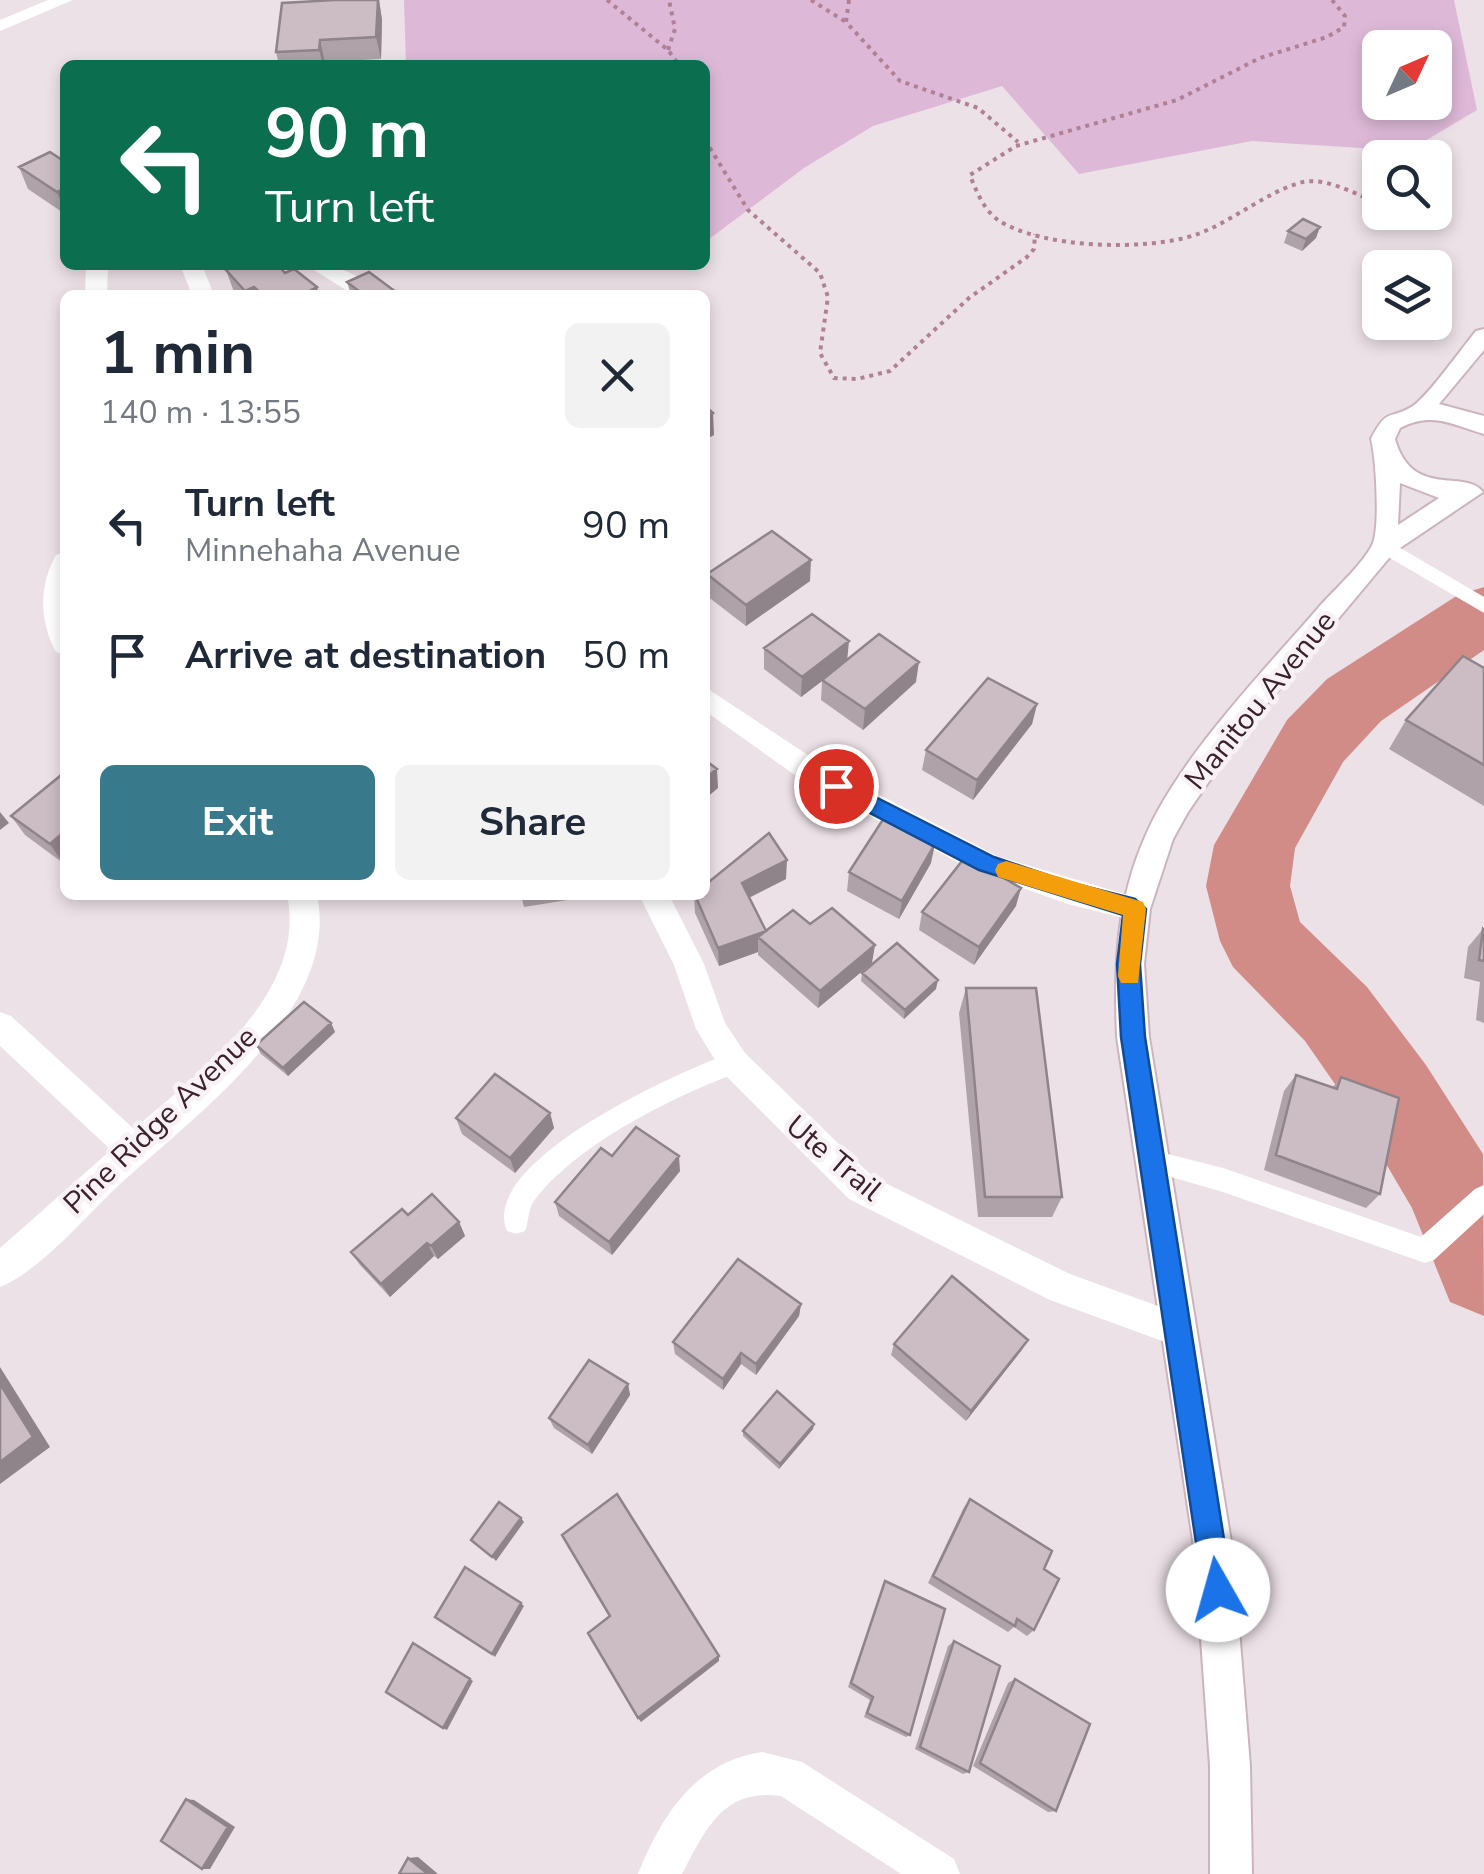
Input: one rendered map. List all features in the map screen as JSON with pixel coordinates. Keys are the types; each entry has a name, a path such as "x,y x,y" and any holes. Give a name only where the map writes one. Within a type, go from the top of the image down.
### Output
{"street":[{"path":"0,26 32,6 64,0"},
{"path":"326,270 367,290"},
{"path":"1422,411 1484,336"},
{"path":"1385,546 1389,460 1383,439 1387,428 1402,416 1422,411 1452,413 1483,426 1484,417"},
{"path":"1389,460 1417,482 1474,491"},
{"name":"Manitou Avenue","path":"1230,1874 1227,1714 1214,1554 1133,1037 1129,964 1135,909 1160,838 1203,764 1385,546 1474,491"},
{"path":"60,571 54,608 60,628"},
{"path":"710,701 816,775 986,864 1068,892 1135,909"},
{"name":"Pine Ridge Avenue","path":"0,1270 202,1086 274,1008 302,951 303,900"},
{"name":"Ute Trail","path":"656,900 688,964 712,1029 734,1062 860,1188 1062,1288 1176,1329"},
{"path":"0,1026 134,1150"},
{"path":"660,1874 698,1804 740,1773 761,1769 788,1776 939,1874"}],"lane":[{"path":"1385,546 1478,603"},
{"path":"516,1222 519,1198 576,1142 704,1073 734,1062"},
{"path":"1152,1161 1223,1180 1425,1251 1484,1197"}],"path":[{"path":"607,0 668,50 675,60"},
{"path":"668,50 675,29 670,0"},
{"path":"810,0 846,22 900,81 978,108 1018,142"},
{"path":"846,22 848,0"},
{"path":"1332,0 1344,16 1344,27 1333,36 1276,52 1222,82 1134,116 1018,142 987,159 970,174 994,218 1011,228 1146,245 1183,239 1301,182 1322,182 1362,197"},
{"path":"710,148 755,219 807,260 824,282 824,325 816,346 821,364 834,378 863,380 886,374 903,363 924,347 972,294 1027,257 1034,249 1036,234"}],"shaded area":[{"path":"404,0 1454,0 1477,110 1427,140 1362,140 1362,148 1252,141 1079,174 1002,86 873,126 804,168 710,238 710,60 406,60"}],"building":[{"path":"378,0 376,37 320,40 319,50 276,52 282,3"},
{"path":"50,152 60,159 60,190 57,192 19,167"},
{"path":"1303,219 1320,227 1306,239 1288,231"},
{"path":"226,270 295,270 317,287 311,290 244,290"},
{"path":"369,272 393,290 357,290 347,282"},
{"path":"772,531 811,560 746,605 710,576 710,572"},
{"path":"812,614 849,641 802,677 764,648"},
{"path":"879,634 919,662 865,709 822,680"},
{"path":"1463,656 1484,668 1484,765 1406,720"},
{"path":"988,678 1037,704 977,780 926,750"},
{"path":"60,776 60,835 50,844 11,816"},
{"path":"884,818 935,844 902,901 849,872"},
{"path":"769,833 787,860 742,883 766,931 718,948 697,900 710,900 710,881"},
{"path":"966,856 1021,888 979,947 922,912"},
{"path":"832,908 875,945 820,991 758,937 793,910 810,924"},
{"path":"1484,930 1484,961 1479,960"},
{"path":"897,943 938,980 905,1010 862,973"},
{"path":"966,988 1036,988 1062,1197 985,1197"},
{"path":"304,1002 331,1023 283,1068 256,1045"},
{"path":"495,1074 550,1113 510,1158 456,1118"},
{"path":"1296,1075 1337,1089 1341,1077 1399,1098 1380,1194 1276,1155"},
{"path":"636,1127 679,1156 609,1242 555,1202 601,1148 612,1156"},
{"path":"432,1194 459,1222 431,1246 427,1243 381,1284 351,1252 402,1209 408,1215"},
{"path":"738,1259 801,1304 756,1364 741,1353 723,1379 673,1342"},
{"path":"952,1276 1028,1340 971,1411 894,1344"},
{"path":"589,1360 628,1384 588,1445 549,1418"},
{"path":"0,1384 33,1437 0,1462"},
{"path":"777,1391 814,1424 780,1464 743,1431"},
{"path":"617,1494 719,1656 638,1718 588,1633 610,1616 562,1535"},
{"path":"970,1499 1052,1551 1044,1569 1059,1579 1034,1630 1017,1619 1015,1626 933,1576"},
{"path":"499,1502 521,1518 492,1557 471,1540"},
{"path":"465,1567 521,1603 492,1654 435,1617"},
{"path":"885,1581 945,1609 910,1735 867,1713 873,1697 851,1683"},
{"path":"954,1641 1000,1666 969,1772 920,1747"},
{"path":"413,1643 470,1679 443,1728 386,1692"},
{"path":"1015,1679 1090,1724 1056,1811 980,1763"},
{"path":"186,1799 228,1827 202,1869 161,1841"},
{"path":"408,1858 428,1874 399,1874"}],"waterway":[{"path":"1484,614 1354,700 1315,741 1255,845 1248,886 1263,941 1336,1014 1394,1094 1450,1185 1484,1269"}],"slow traffic":[{"path":"1006,870 1068,892 1135,909 1130,976"}],"route":[{"path":"836,786 986,864 1068,892 1135,909 1129,964 1133,1037 1218,1590"}]}
